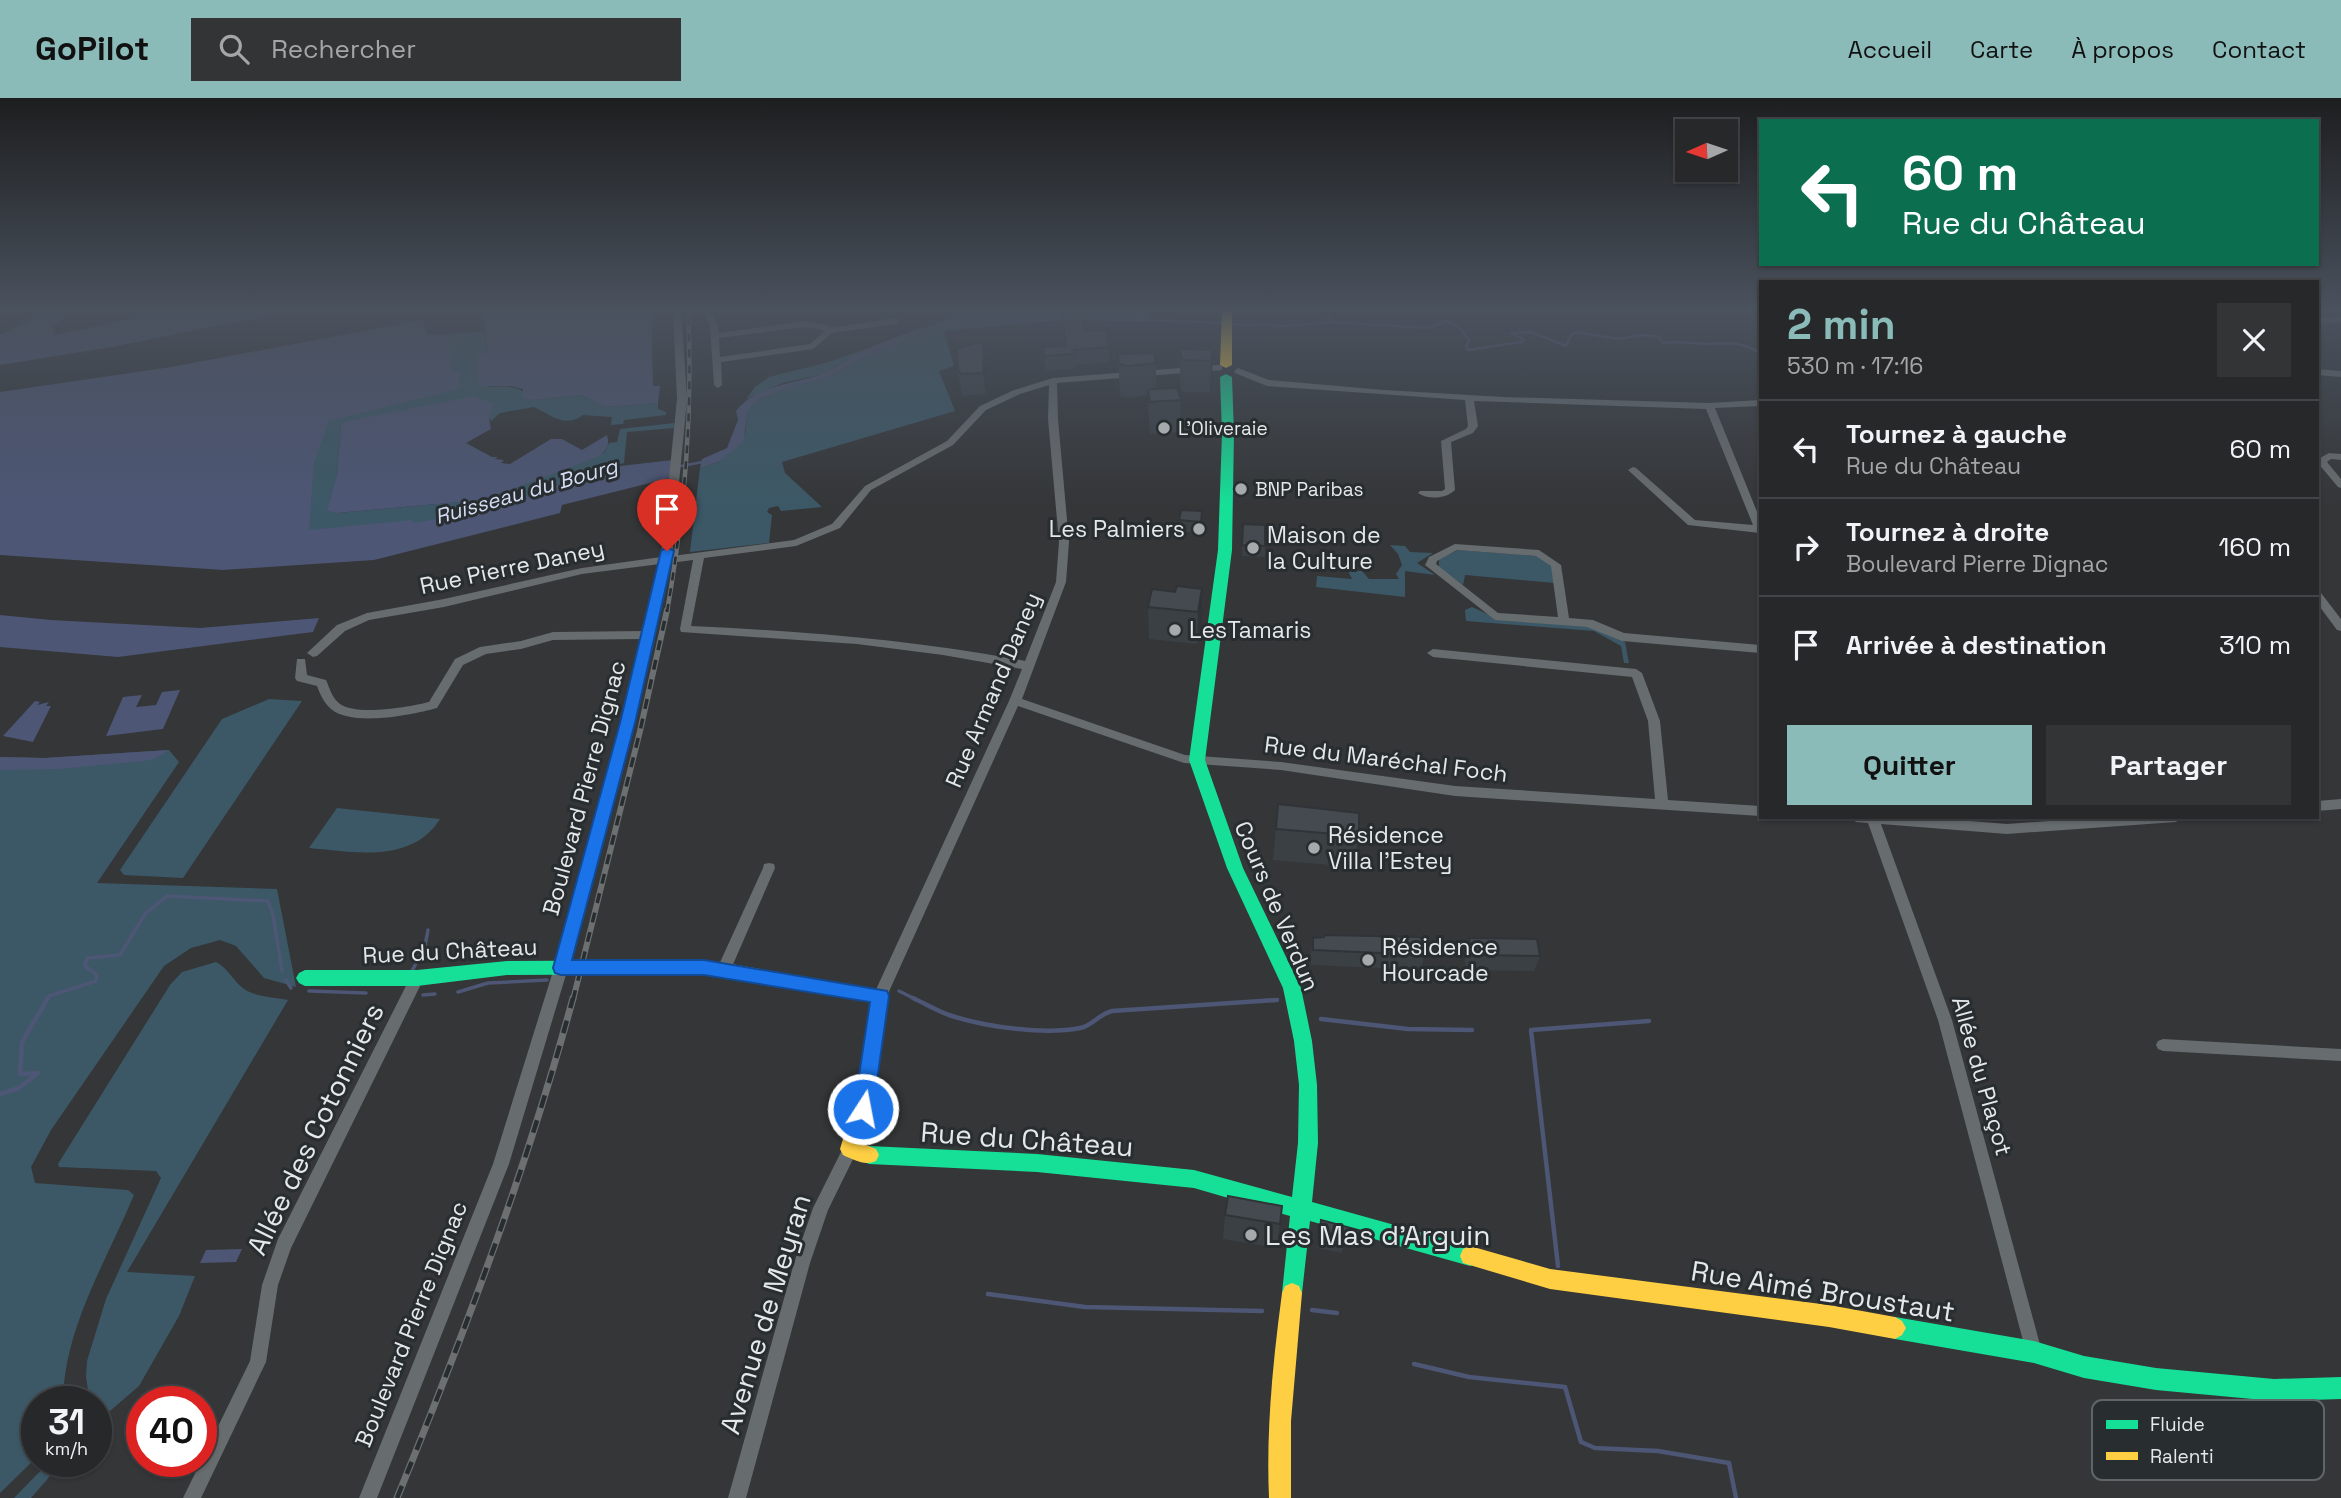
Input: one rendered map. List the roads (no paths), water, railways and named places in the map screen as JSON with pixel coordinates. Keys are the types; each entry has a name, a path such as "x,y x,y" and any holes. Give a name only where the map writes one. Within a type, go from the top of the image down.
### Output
{"street":[{"name":"Boulevard Pierre Dignac","path":"368,1498 501,1164 561,968 649,635 666,559 676,475 682,399 681,374"},
{"path":"717,374 718,385"},
{"path":"1053,381 1143,374"},
{"name":"Cours de Verdun","path":"1226,374 1228,433 1223,573 1196,760 1231,859 1292,988 1303,1041 1308,1085 1308,1129 1303,1210 1282,1374 1277,1446 1280,1498"},
{"path":"1237,374 1267,383 1296,386 1469,398 1709,406 1759,403"},
{"name":"Rue Pierre Daney","path":"313,653 341,628 358,620 566,574 796,543 836,526 868,488 950,443 978,412 1017,392 1053,381"},
{"name":"Rue Armand Daney","path":"880,996 1015,701 1061,582 1064,542 1053,419 1053,381"},
{"path":"1423,493 1444,494 1450,490 1446,441 1470,431 1473,426 1469,398"},
{"path":"1709,406 1759,528"},
{"path":"2341,457 2329,456 2321,461 2341,485"},
{"path":"1633,470 1692,523 1759,530"},
{"path":"1564,622 1556,565 1539,553 1455,547 1433,559 1430,565 1495,616 1564,622 1589,623 1622,638 1759,649"},
{"path":"699,555 685,629 859,639 959,652 1028,666"},
{"path":"2319,599 2341,627"},
{"path":"301,662 302,678 322,683 327,700 341,711 349,714 409,712 433,705 459,662 484,650 521,645 553,636 649,635"},
{"path":"1433,653 1636,673 1654,720 1659,751 1662,806"},
{"name":"Rue du Maréchal Foch","path":"1015,701 1167,754 1196,760 1282,766 1455,791 1759,811"},
{"path":"2319,806 2341,804"},
{"name":"Allée du Plaçot","path":"1872,819 1945,1020 2034,1352"},
{"path":"1884,819 2007,829 2127,819"},
{"path":"724,969 769,868"},
{"name":"Rue du Château","path":"305,978 417,978 507,968 724,969 880,996"},
{"name":"Allée des Cotonniers","path":"192,1498 258,1362 270,1285 284,1245 417,978"},
{"path":"850,1149 867,1093 880,996"},
{"path":"2163,1045 2341,1055"},
{"name":"Rue du Château","path":"850,1149 878,1157 1037,1163 1194,1179 1303,1210"},
{"name":"Avenue de Meyran","path":"737,1498 802,1263 821,1208 850,1149"},
{"name":"Rue Aimé Broustaut","path":"1303,1210 1549,1279 1829,1316 2034,1352 2084,1367 2156,1379 2274,1390 2341,1388"}],"waterway":[{"name":"Ruisseau du Bourg","path":"676,467 703,462"},
{"path":"48,998 96,981 97,975 85,966 87,958 120,955 145,914 167,896 268,901 273,915 282,971"},
{"path":"411,973 425,946 428,930"},
{"path":"286,980 291,988"},
{"path":"458,992 488,983 547,980"},
{"path":"309,991 366,993"},
{"path":"899,991 913,998"},
{"path":"423,995 435,994"},
{"path":"0,1094 19,1088 38,1073 20,1074 22,1042 48,998"},
{"path":"913,998 966,1020 1016,1029 1050,1031 1084,1027 1112,1011 1277,1000"},
{"path":"913,998 917,1000"},
{"path":"1321,1019 1408,1029 1472,1030"},
{"path":"1558,1266 1531,1030 1649,1021"},
{"path":"988,1294 1085,1307 1262,1311"},
{"path":"1312,1310 1337,1313"},
{"path":"1414,1364 1469,1377 1565,1387 1581,1442 1595,1448 1658,1451 1729,1463 1736,1498"}],"railway":[{"path":"667,612 679,535 686,461 689,374"},
{"path":"573,1000 640,731 667,610"},
{"path":"397,1498 493,1251 536,1125 573,998"}],"place":[{"name":"L'Oliveraie","path":"1164,428"},
{"name":"BNP Paribas","path":"1241,489"},
{"name":"Les Palmiers","path":"1199,529"},
{"name":"Maison de la Culture","path":"1253,548"},
{"name":"LesTamaris","path":"1175,630"},
{"name":"Résidence Villa l'Estey","path":"1314,848"},
{"name":"Résidence Hourcade","path":"1368,960"},
{"name":"Les Mas d'Arguin","path":"1251,1235"}]}
